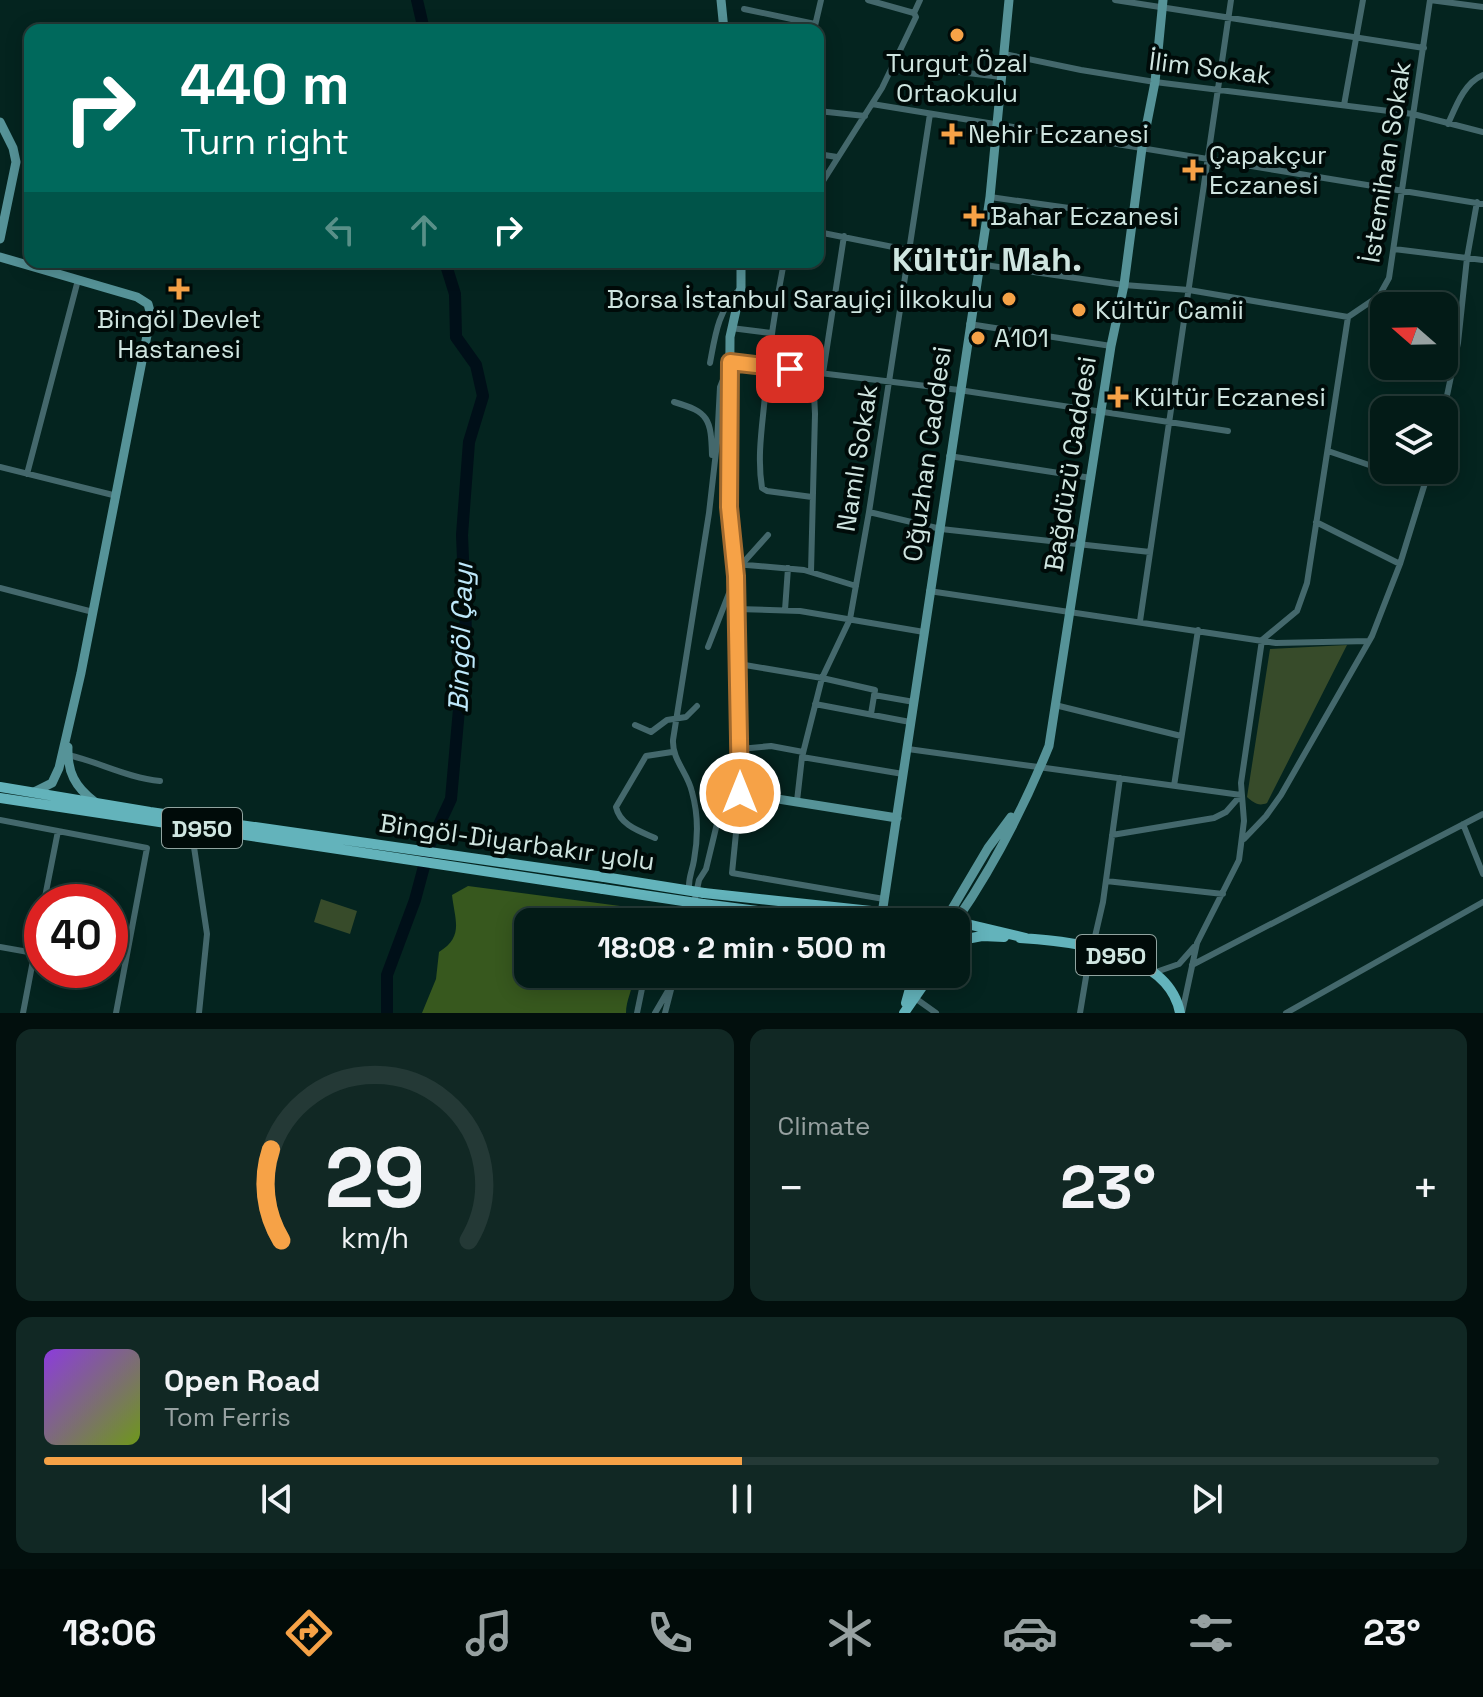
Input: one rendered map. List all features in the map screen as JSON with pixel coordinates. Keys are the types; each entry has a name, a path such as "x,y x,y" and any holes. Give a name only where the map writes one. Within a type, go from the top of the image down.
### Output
{"main road":[{"name":"Bingöl-Diyarbakır yolu","path":"0,787 759,908"},
{"name":"Bingöl-Diyarbakır yolu","path":"0,798 191,827 404,852"},
{"name":"Bingöl-Diyarbakır yolu","path":"704,899 811,908"},
{"name":"Bingöl-Diyarbakır yolu","path":"970,925 1026,938 1092,948 1128,958 1156,972"},
{"name":"Bingöl-Diyarbakır yolu","path":"970,938 1026,938"},
{"name":"D950","path":"1156,972 1170,988 1181,1013"},
{"path":"903,1013 912,988"},
{"path":"903,1013 916,988"},
{"path":"903,1013 922,988"}],"street":[{"path":"721,0 723,24"},
{"path":"815,24 821,0"},
{"path":"868,0 914,13"},
{"path":"824,179 872,104 914,23 914,13 920,0"},
{"name":"Oğuzhan Caddesi","path":"883,908 990,197 1009,0"},
{"path":"1115,0 1163,4 1229,18 1424,48"},
{"path":"1140,621 1231,0"},
{"path":"1344,105 1363,0"},
{"path":"1430,0 1483,7"},
{"name":"İstemihan Sokak","path":"1350,316 1379,296 1386,287 1430,0"},
{"name":"Bağdüzü Caddesi","path":"964,908 980,887 1032,789 1049,746 1111,346 1124,285 1142,148 1155,82 1163,4"},
{"path":"744,9 802,24"},
{"name":"İlim Sokak","path":"1004,54 1155,82 1413,114 1483,132"},
{"path":"893,64 1001,77"},
{"path":"1448,124 1464,91 1483,75"},
{"path":"872,104 1480,203 1467,258 1458,343 1447,396"},
{"path":"824,112 865,116"},
{"name":"Namlı Sokak","path":"797,801 803,754 822,678 850,619 930,114"},
{"path":"0,122 13,148 16,162 0,239"},
{"path":"824,155 837,157"},
{"path":"990,197 1133,217"},
{"path":"824,233 978,264 1124,285 1189,290 1350,316 1303,600 1284,624 1262,640 1243,767 1241,795 1244,821 1239,860 1197,943 1179,964 1156,972"},
{"path":"823,373 844,236"},
{"path":"1394,249 1483,260"},
{"path":"0,257 24,264"},
{"path":"34,792 46,788 56,776 73,712 151,315 144,300 37,268"},
{"path":"741,268 741,288 731,328 730,362 729,507 738,564 740,749 740,793 732,873 884,899"},
{"path":"783,268 766,367 759,445 762,488 781,495 812,497"},
{"path":"27,474 78,280"},
{"path":"710,363 721,314 728,300 741,288"},
{"path":"969,324 1111,346"},
{"path":"731,328 771,333"},
{"path":"730,362 959,390 1228,431"},
{"path":"689,908 688,876 696,849 696,812 687,774 672,752 713,470 720,387 730,362"},
{"path":"811,572 815,414 813,372"},
{"path":"674,402 703,412 709,421 713,470"},
{"path":"1328,451 1370,465"},
{"path":"949,456 1091,478"},
{"path":"0,467 117,496"},
{"path":"1243,840 1281,795 1369,641 1400,564 1425,484"},
{"path":"869,512 941,529 1150,552"},
{"path":"1316,522 1400,564"},
{"path":"738,564 768,535"},
{"path":"738,564 811,572 856,586"},
{"path":"785,610 788,568"},
{"path":"708,647 736,576"},
{"path":"0,588 94,612"},
{"path":"929,591 1276,643 1369,641"},
{"path":"737,609 785,610 924,632"},
{"path":"1174,786 1198,630"},
{"path":"739,664 875,690 871,714"},
{"path":"874,695 915,702"},
{"path":"815,704 910,722"},
{"path":"1055,705 1181,736"},
{"path":"635,725 651,732 667,720 677,720 692,713 697,706"},
{"path":"73,712 68,755 72,777 80,790 95,802"},
{"path":"740,749 771,746 903,774"},
{"path":"693,908 699,880 706,869 731,766 740,749"},
{"path":"908,749 1241,795"},
{"path":"655,838 628,825 619,817 616,807 646,756 672,752"},
{"path":"68,755 100,763 134,777 160,781"},
{"path":"1080,1013 1106,881 1120,778"},
{"path":"740,793 897,818"},
{"path":"1221,793 1228,798 1226,812"},
{"path":"1112,835 1214,818 1226,812 1241,795"},
{"path":"1191,965 1483,814"},
{"path":"0,820 147,848 116,1013"},
{"path":"1463,824 1483,874"},
{"path":"191,827 207,934 199,1013"},
{"path":"48,884 58,831"},
{"path":"1106,881 1223,894"},
{"path":"1286,1013 1483,902"},
{"path":"1181,1013 1197,943"},
{"path":"0,947 24,951"},
{"path":"23,1013 28,988"},
{"path":"637,1013 642,988"},
{"path":"655,1013 670,988"},
{"path":"665,1013 672,988"},
{"path":"915,998 936,1013"}],"green space":[{"path":"1347,645 1267,803 1254,802 1247,797 1270,649"},
{"path":"468,886 635,908 514,908 514,988 631,988 626,1013 422,1013 436,979 439,952 455,934 452,895"},
{"path":"321,899 357,911 350,934 314,922"}],"waterway":[{"name":"Bingöl Çayı","path":"417,0 423,24"},
{"name":"Bingöl Çayı","path":"387,1013 387,975 415,900 430,844 451,799 466,631 462,535 469,442 483,396 476,365 456,337 455,294 447,268"}],"place":[{"name":"Turgut Özal Ortaokulu","path":"957,35"},
{"name":"Nehir Eczanesi","path":"952,134"},
{"name":"Çapakçur Eczanesi","path":"1193,170"},
{"name":"Bahar Eczanesi","path":"974,216"},
{"name":"Bingöl Devlet Hastanesi","path":"179,289"},
{"name":"Borsa İstanbul Sarayiçi İlkokulu","path":"1009,299"},
{"name":"Kültür Camii","path":"1079,310"},
{"name":"A101","path":"978,338"},
{"name":"Kültür Eczanesi","path":"1118,397"}],"district":[{"name":"Kültür Mah.","path":"987,259"}],"route":[{"path":"740,793 736,576 729,507 730,362 790,369"}]}
